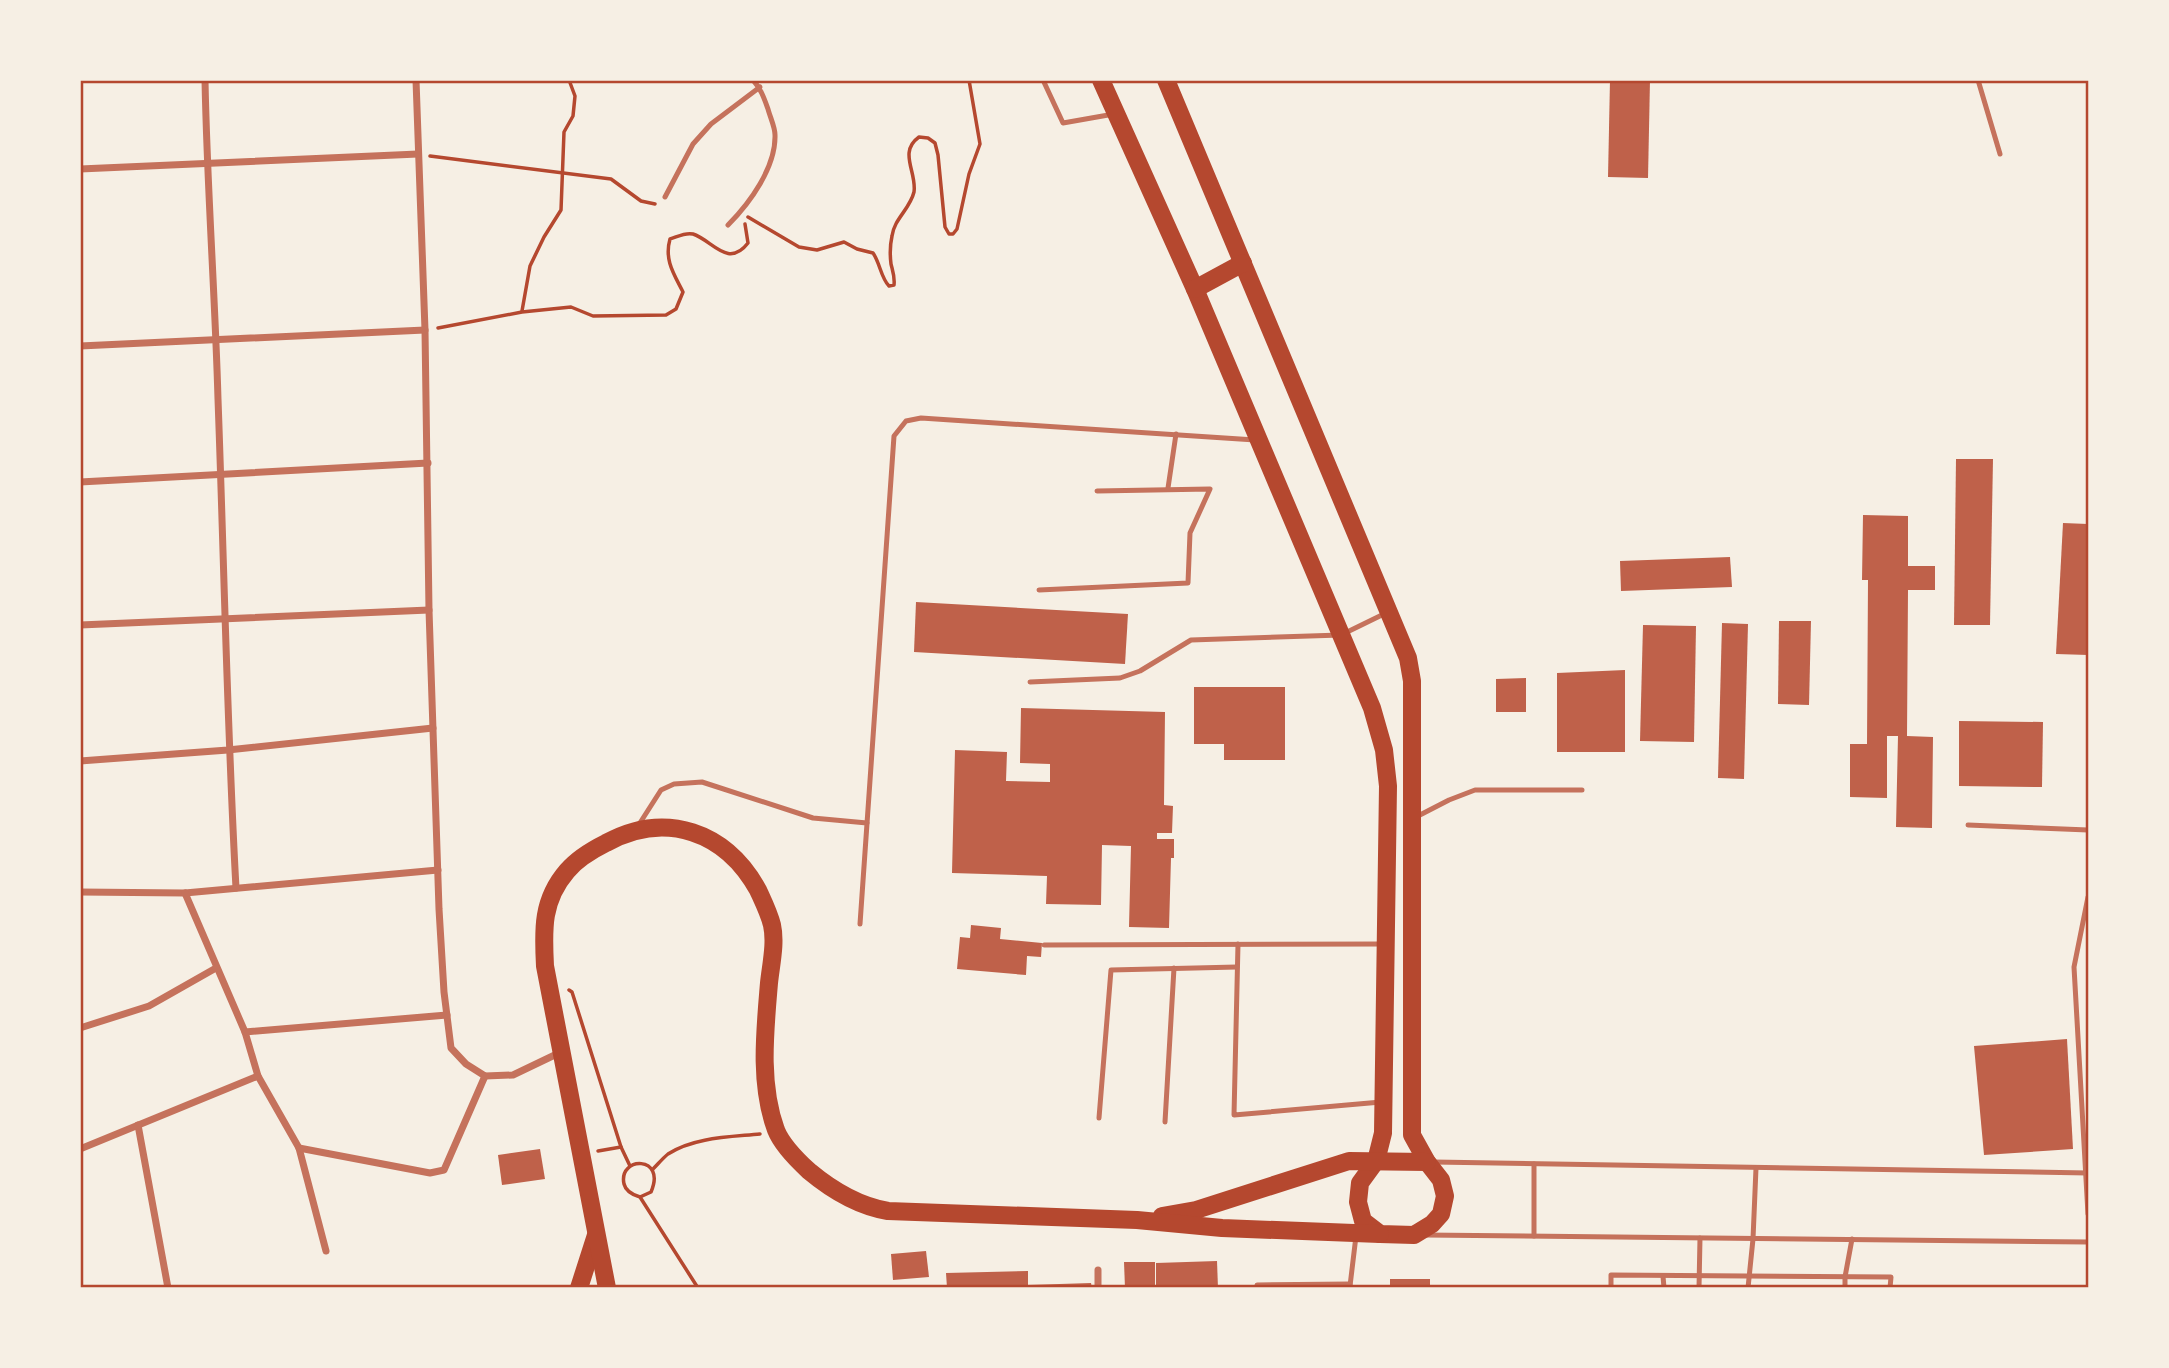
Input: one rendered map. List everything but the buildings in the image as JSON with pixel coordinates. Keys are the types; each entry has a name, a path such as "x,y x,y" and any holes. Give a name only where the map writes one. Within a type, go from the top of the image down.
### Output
{"main road":[{"path":"1101,80 1259,440 1372,708 1384,750 1388,786 1383,1133 1376,1161 1360,1184 1358,1202 1363,1221 1380,1234"},
{"path":"607,1287 548,983 543,928 549,899 568,870 589,852 613,838 661,826 689,830 712,840 732,856 749,875 762,899 772,925 773,949 765,1052 767,1099 777,1132 797,1161 841,1195 868,1208 888,1211 1138,1220 1222,1228 1414,1236 1441,1214 1445,1196 1441,1180 1412,1135 1412,681 1408,658 1166,80"},
{"path":"1195,289 1243,263"},
{"path":"1138,1220 1196,1210 1349,1161 1427,1162"},
{"path":"579,1287 597,1232"}],"street":[{"path":"205,80 206,163 216,340 226,619 228,751 236,888"},
{"path":"416,80 438,870 444,992 451,1048 466,1064 485,1076 513,1075 561,1052"},
{"path":"80,169 418,154"},
{"path":"80,346 425,330"},
{"path":"80,482 428,463"},
{"path":"80,625 429,610"},
{"path":"80,761 228,751 433,728"},
{"path":"80,892 185,893 438,870"},
{"path":"185,893 245,1031 258,1076 299,1148 326,1251"},
{"path":"80,1028 149,1006 216,968"},
{"path":"245,1031 447,1015"},
{"path":"80,1149 258,1076"},
{"path":"299,1148 430,1172 444,1170 485,1076"},
{"path":"138,1125 168,1287"},
{"path":"1098,1270 1098,1287"}],"lane":[{"path":"728,225 740,212 775,153 776,132 760,87 753,80"},
{"path":"1043,80 1063,123 1117,114"},
{"path":"1978,80 2000,154"},
{"path":"665,197 693,144 711,124 760,87"},
{"path":"860,925 894,436 906,421 921,418 1259,440"},
{"path":"1168,488 1176,434"},
{"path":"1039,590 1188,583 1190,533 1210,489 1097,491"},
{"path":"1030,682 1120,678 1140,671 1191,640 1341,635 1389,612"},
{"path":"635,831 661,790 674,784 702,782 813,818 867,823"},
{"path":"1412,819 1475,790 1582,789"},
{"path":"1968,825 2088,830"},
{"path":"2088,897 2074,967 2088,1214"},
{"path":"1238,944 1234,1115 1384,1102"},
{"path":"1044,945 1386,944"},
{"path":"1099,1118 1111,970 1237,967"},
{"path":"1165,1122 1174,968"},
{"path":"1427,1162 2087,1173"},
{"path":"1534,1164 1534,1236"},
{"path":"1748,1287 1756,1168"},
{"path":"1257,1287 1350,1286 1356,1233"},
{"path":"1414,1236 2088,1242"},
{"path":"1699,1287 1700,1238"},
{"path":"1845,1287 1844,1277 1852,1240"},
{"path":"1611,1287 1611,1275 1891,1278 1890,1287"},
{"path":"1663,1276 1664,1287"}],"path":[{"path":"522,312 530,266 561,210 564,132 573,116 575,96 569,80"},
{"path":"740,212 799,247 817,250 844,243 873,253 885,282 889,286 894,285 895,278 890,261 892,234 915,189 908,152 912,141 919,137 928,138 935,143 945,227 949,234 953,234 957,229 969,174 981,144 969,80"},
{"path":"418,154 611,179 640,201 655,204 665,197"},
{"path":"425,330 522,312 571,307 593,316 666,315 676,309 683,292 667,261 670,239 692,234 724,254 737,253 744,250 748,243 747,228 740,212"},
{"path":"548,983 565,987 572,992 621,1147 630,1166"},
{"path":"653,1169 668,1154 687,1145 777,1132"},
{"path":"646,1164 653,1169 656,1181 651,1192 640,1196 632,1195 626,1189 624,1172 630,1166 646,1164"},
{"path":"640,1196 698,1287"}]}
